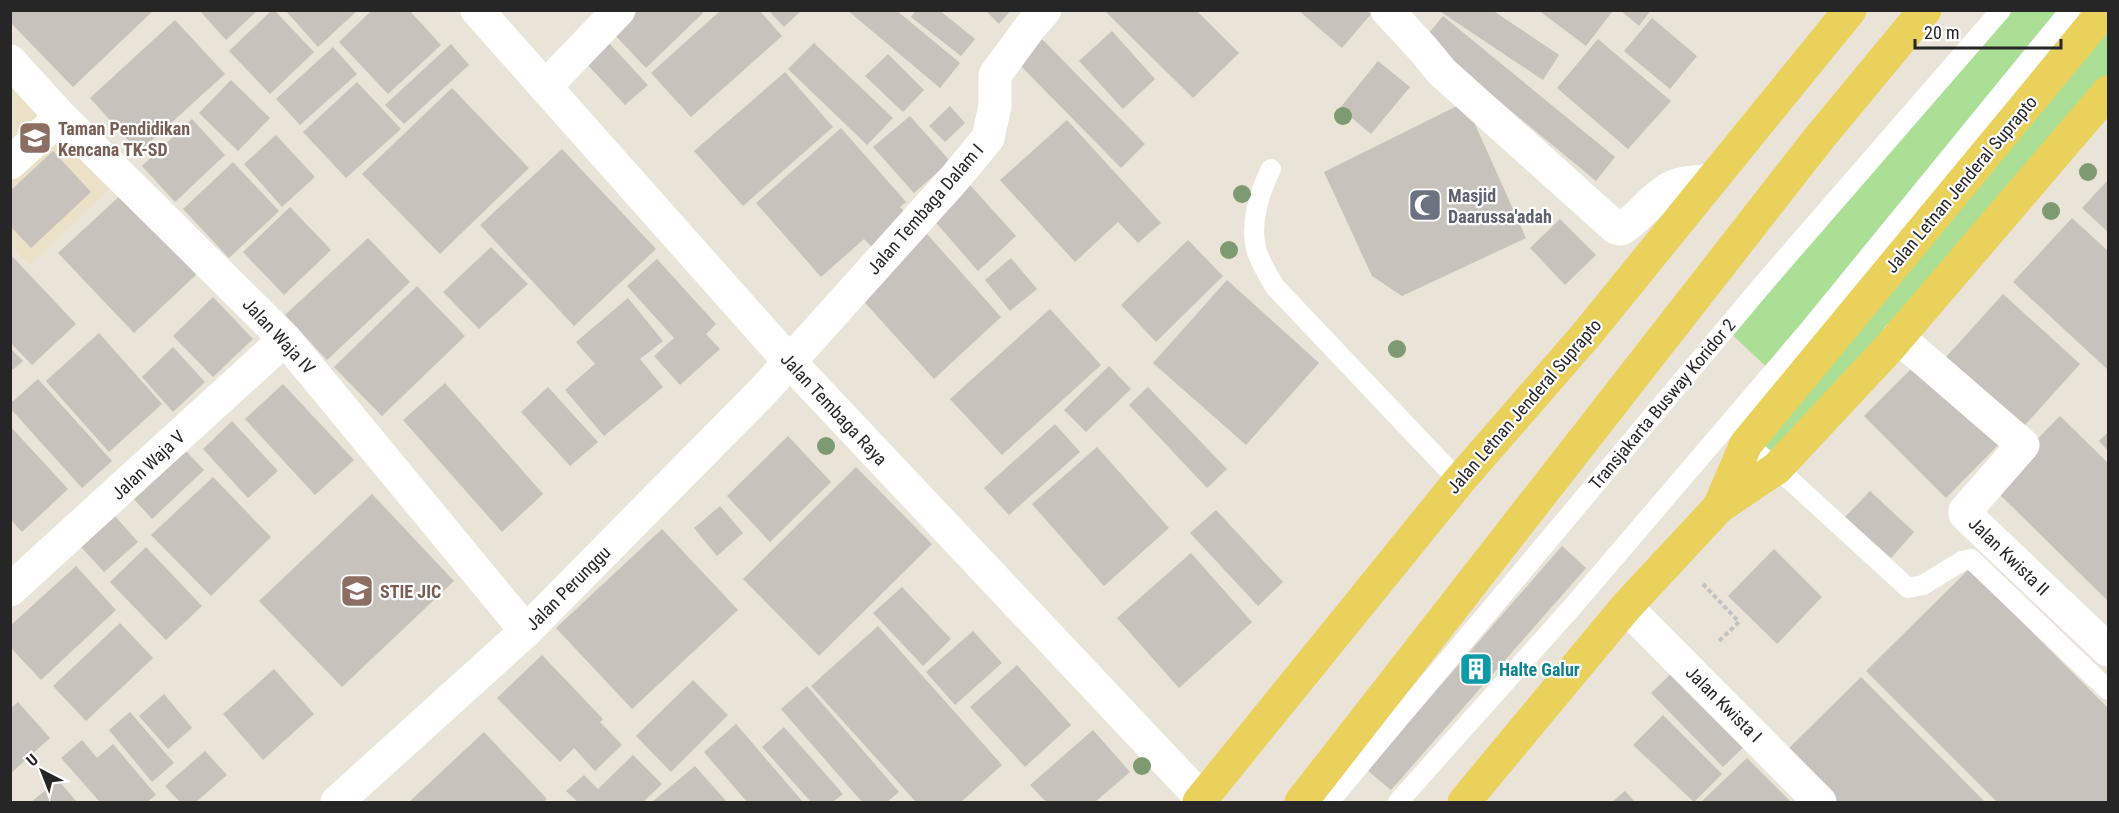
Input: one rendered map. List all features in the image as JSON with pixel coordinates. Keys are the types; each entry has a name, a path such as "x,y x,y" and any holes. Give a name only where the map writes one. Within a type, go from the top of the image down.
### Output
{"main road":[{"name":"Jalan Letnan Jenderal Suprapto","path":"1200,801 1459,481 1586,335 1850,10"},
{"path":"1301,802 1816,142 1925,10"},
{"name":"Jalan Letnan Jenderal Suprapto","path":"1719,507 1746,444 2106,10"},
{"name":"Jalan Letnan Jenderal Suprapto","path":"1464,802 1626,607 1676,556 1719,507 1777,468 1898,337 2109,92"}],"street":[{"name":"Jalan Tembaga Raya","path":"477,10 789,361 1200,801"},
{"path":"545,87 619,10"},
{"name":"Jalan Tembaga Dalam I","path":"789,361 988,138 995,106 995,75 1045,10"},
{"path":"1387,10 1442,72 1616,228 1621,229 1629,224 1666,191 1687,183 1710,180"},
{"name":"Jalan Waja IV","path":"10,61 61,117 285,339 526,631"},
{"path":"10,163 61,117"},
{"name":"Jalan Kwista II","path":"1898,337 2023,445 1965,511 1965,514 2109,650"},
{"name":"Jalan Waja V","path":"10,590 285,339"},
{"name":"Jalan Perunggu","path":"337,802 526,631 765,389 789,361"},
{"name":"Jalan Kwista I","path":"1626,607 1820,802"}],"lane":[{"name":"Transjakarta Busway Koridor 2","path":"1329,802 1764,283 2001,10"},
{"path":"1398,802 1574,605 1808,332 2070,10"},
{"path":"1271,169 1260,189 1254,227 1257,252 1275,287 1459,481"},
{"path":"1746,444 1777,468 1908,588 1923,585 1962,561 1971,559 2109,690"}],"path":[{"path":"1676,556 1739,622 1718,642"}],"shaded area":[{"name":"Taman Pendidikan Kencana TK-SD","path":"11,86 108,190 29,265 11,245"}],"green space":[{"path":"1997,11 2070,11 1773,373 1726,329"},
{"path":"2108,11 2108,92 1777,468 1746,444"}],"building":[{"path":"10,10 154,10 73,87 10,22"},
{"path":"199,10 258,10 226,40"},
{"path":"272,10 314,52 270,94 229,51"},
{"path":"285,10 358,10 318,47"},
{"path":"372,10 409,10 441,45 388,94 339,42"},
{"path":"638,10 701,10 703,13 646,68 614,34"},
{"path":"721,10 759,10 782,36 691,117 651,73"},
{"path":"768,10 802,10 784,27"},
{"path":"847,10 896,10 960,63 940,88"},
{"path":"916,10 939,10 975,39 961,56 911,17"},
{"path":"985,10 1011,10 999,24"},
{"path":"1104,10 1196,10 1239,53 1193,98"},
{"path":"1298,10 1367,10 1371,14 1342,48"},
{"path":"1438,10 1492,10 1559,55 1543,80"},
{"path":"1538,10 1609,10 1612,12 1586,46"},
{"path":"1620,10 1651,10 1639,26"},
{"path":"1443,16 1615,157 1596,181 1424,39"},
{"path":"1652,18 1697,56 1670,89 1624,51"},
{"path":"175,20 225,74 139,152 90,98"},
{"path":"1112,31 1155,79 1123,109 1079,61"},
{"path":"1040,37 1145,144 1121,168 1016,61"},
{"path":"1598,39 1671,101 1628,149 1557,88"},
{"path":"607,41 648,85 625,105 585,62"},
{"path":"814,43 893,118 867,145 788,69"},
{"path":"451,44 469,65 404,124 385,105"},
{"path":"333,47 357,74 300,125 276,99"},
{"path":"888,54 924,90 903,112 865,76"},
{"path":"1378,61 1410,87 1371,134 1340,108"},
{"path":"785,72 833,127 743,206 694,151"},
{"path":"231,80 270,118 238,151 199,113"},
{"path":"357,82 401,129 346,178 303,132"},
{"path":"452,88 529,168 440,254 362,174"},
{"name":"Masjid Daarussa'adah","path":"1465,102 1526,238 1402,296 1372,276 1324,172"},
{"path":"950,106 965,123 945,142 929,126"},
{"path":"910,116 950,161 914,193 873,147"},
{"path":"192,119 225,155 175,202 142,166"},
{"path":"1067,120 1161,223 1138,243 1118,222 1075,262 1000,180"},
{"path":"841,128 906,202 900,207 909,217 873,248 864,239 821,277 756,203"},
{"path":"276,135 315,177 282,207 244,164"},
{"path":"562,149 656,249 574,326 480,225"},
{"path":"53,151 91,192 31,248 10,226 10,191"},
{"path":"233,162 279,211 229,258 183,209"},
{"path":"2108,180 2108,232 2082,208"},
{"path":"970,185 1016,236 978,271 932,218"},
{"path":"123,193 198,273 134,333 58,253"},
{"path":"290,207 331,250 284,295 243,252"},
{"path":"2072,218 2108,251 2108,370 2013,282"},
{"path":"1560,219 1596,255 1565,285 1530,248"},
{"path":"927,234 1001,317 934,379 859,296"},
{"path":"368,238 410,282 327,360 285,315"},
{"path":"1188,240 1223,276 1156,342 1121,305"},
{"path":"491,247 528,284 479,329 443,292"},
{"path":"10,254 76,324 32,365 10,342"},
{"path":"1011,258 1037,289 1010,311 985,280"},
{"path":"657,259 716,324 706,334 720,349 680,385 654,356 674,338 627,286"},
{"path":"1227,280 1319,363 1246,445 1153,363"},
{"path":"417,286 465,336 382,416 334,367"},
{"path":"2003,294 2080,364 2016,435 1939,365"},
{"path":"213,297 253,339 213,377 173,336"},
{"path":"628,298 663,341 640,359 663,387 604,436 565,390 595,364 576,342"},
{"path":"1050,309 1101,365 1002,455 950,399"},
{"path":"99,333 162,404 109,452 46,381"},
{"path":"173,347 205,382 173,412 142,377"},
{"path":"10,348 23,361 10,372"},
{"path":"1921,359 2003,440 1946,498 1864,416"},
{"path":"1109,366 1131,389 1086,432 1064,410"},
{"path":"38,379 112,461 82,488 10,408 10,404"},
{"path":"445,383 543,494 502,532 403,420"},
{"path":"283,384 354,460 315,495 245,419"},
{"path":"548,387 598,442 570,466 521,412"},
{"path":"1148,387 1227,469 1207,488 1129,405"},
{"path":"2060,416 2108,463 2108,601 1991,486"},
{"path":"232,421 278,471 248,498 203,449"},
{"path":"1055,424 1080,452 1009,515 984,488"},
{"path":"10,426 68,489 22,532 10,519"},
{"path":"2108,432 2108,451 2099,441"},
{"path":"788,436 831,482 770,542 727,496"},
{"path":"182,447 204,470 152,519 131,496"},
{"path":"1097,447 1169,528 1104,586 1032,504"},
{"path":"856,467 932,544 819,656 743,579"},
{"path":"213,477 271,537 211,596 151,535"},
{"path":"1870,491 1914,532 1891,558 1845,517"},
{"name":"STIE JIC","path":"372,494 454,581 342,687 259,601"},
{"path":"720,506 743,533 717,556 694,528"},
{"path":"1216,510 1283,582 1258,606 1190,533"},
{"path":"115,516 138,542 104,572 81,547"},
{"path":"662,529 738,610 632,709 556,628"},
{"name":"Halte Galur","path":"1562,546 1586,568 1391,790 1367,770"},
{"path":"146,547 202,606 166,640 110,582"},
{"path":"1774,549 1822,597 1777,644 1728,596"},
{"path":"1191,553 1252,622 1179,688 1117,618"},
{"path":"76,566 116,610 41,680 10,647 10,626"},
{"path":"1969,569 2108,708 2108,802 1997,802 1866,671"},
{"path":"902,587 951,639 923,666 873,613"},
{"path":"120,623 153,658 86,721 53,686"},
{"path":"878,626 1002,765 961,802 916,802 811,686"},
{"path":"973,631 1002,663 955,705 926,672"},
{"path":"542,655 603,719 600,722 622,745 595,771 574,748 560,762 497,698"},
{"path":"1681,664 1753,738 1723,767 1651,693"},
{"path":"1017,665 1071,725 1025,767 970,707"},
{"path":"274,669 314,714 263,760 223,714"},
{"path":"1861,677 1985,802 1831,802 1783,754"},
{"path":"693,680 728,715 671,772 636,736"},
{"path":"807,686 899,792 887,802 862,802 781,709"},
{"path":"164,694 192,728 168,749 139,716"},
{"path":"18,702 50,738 10,774 10,709"},
{"path":"130,712 174,763 152,782 109,730"},
{"path":"1663,715 1722,774 1694,802 1633,745"},
{"path":"736,724 803,802 747,802 704,752"},
{"path":"784,727 843,794 833,802 811,802 762,747"},
{"path":"1093,730 1130,772 1095,802 1046,802 1030,785"},
{"path":"484,732 547,799 543,802 409,802"},
{"path":"82,740 97,758 113,744 156,795 147,802 100,802 61,758"},
{"path":"205,751 227,775 196,802 180,802 165,786"},
{"path":"633,755 662,784 643,802 578,802 566,791 584,775 598,789"},
{"path":"1747,758 1791,802 1701,802"},
{"path":"695,766 727,802 652,802"},
{"path":"58,780 77,802 31,802"},
{"path":"1625,791 1635,802 1612,802"}],"place":[{"name":"Taman Pendidikan Kencana TK-SD","path":"35,138"},
{"name":"Masjid Daarussa'adah","path":"1425,205"},
{"name":"STIE JIC","path":"357,591"},
{"name":"Halte Galur","path":"1476,669"}]}
